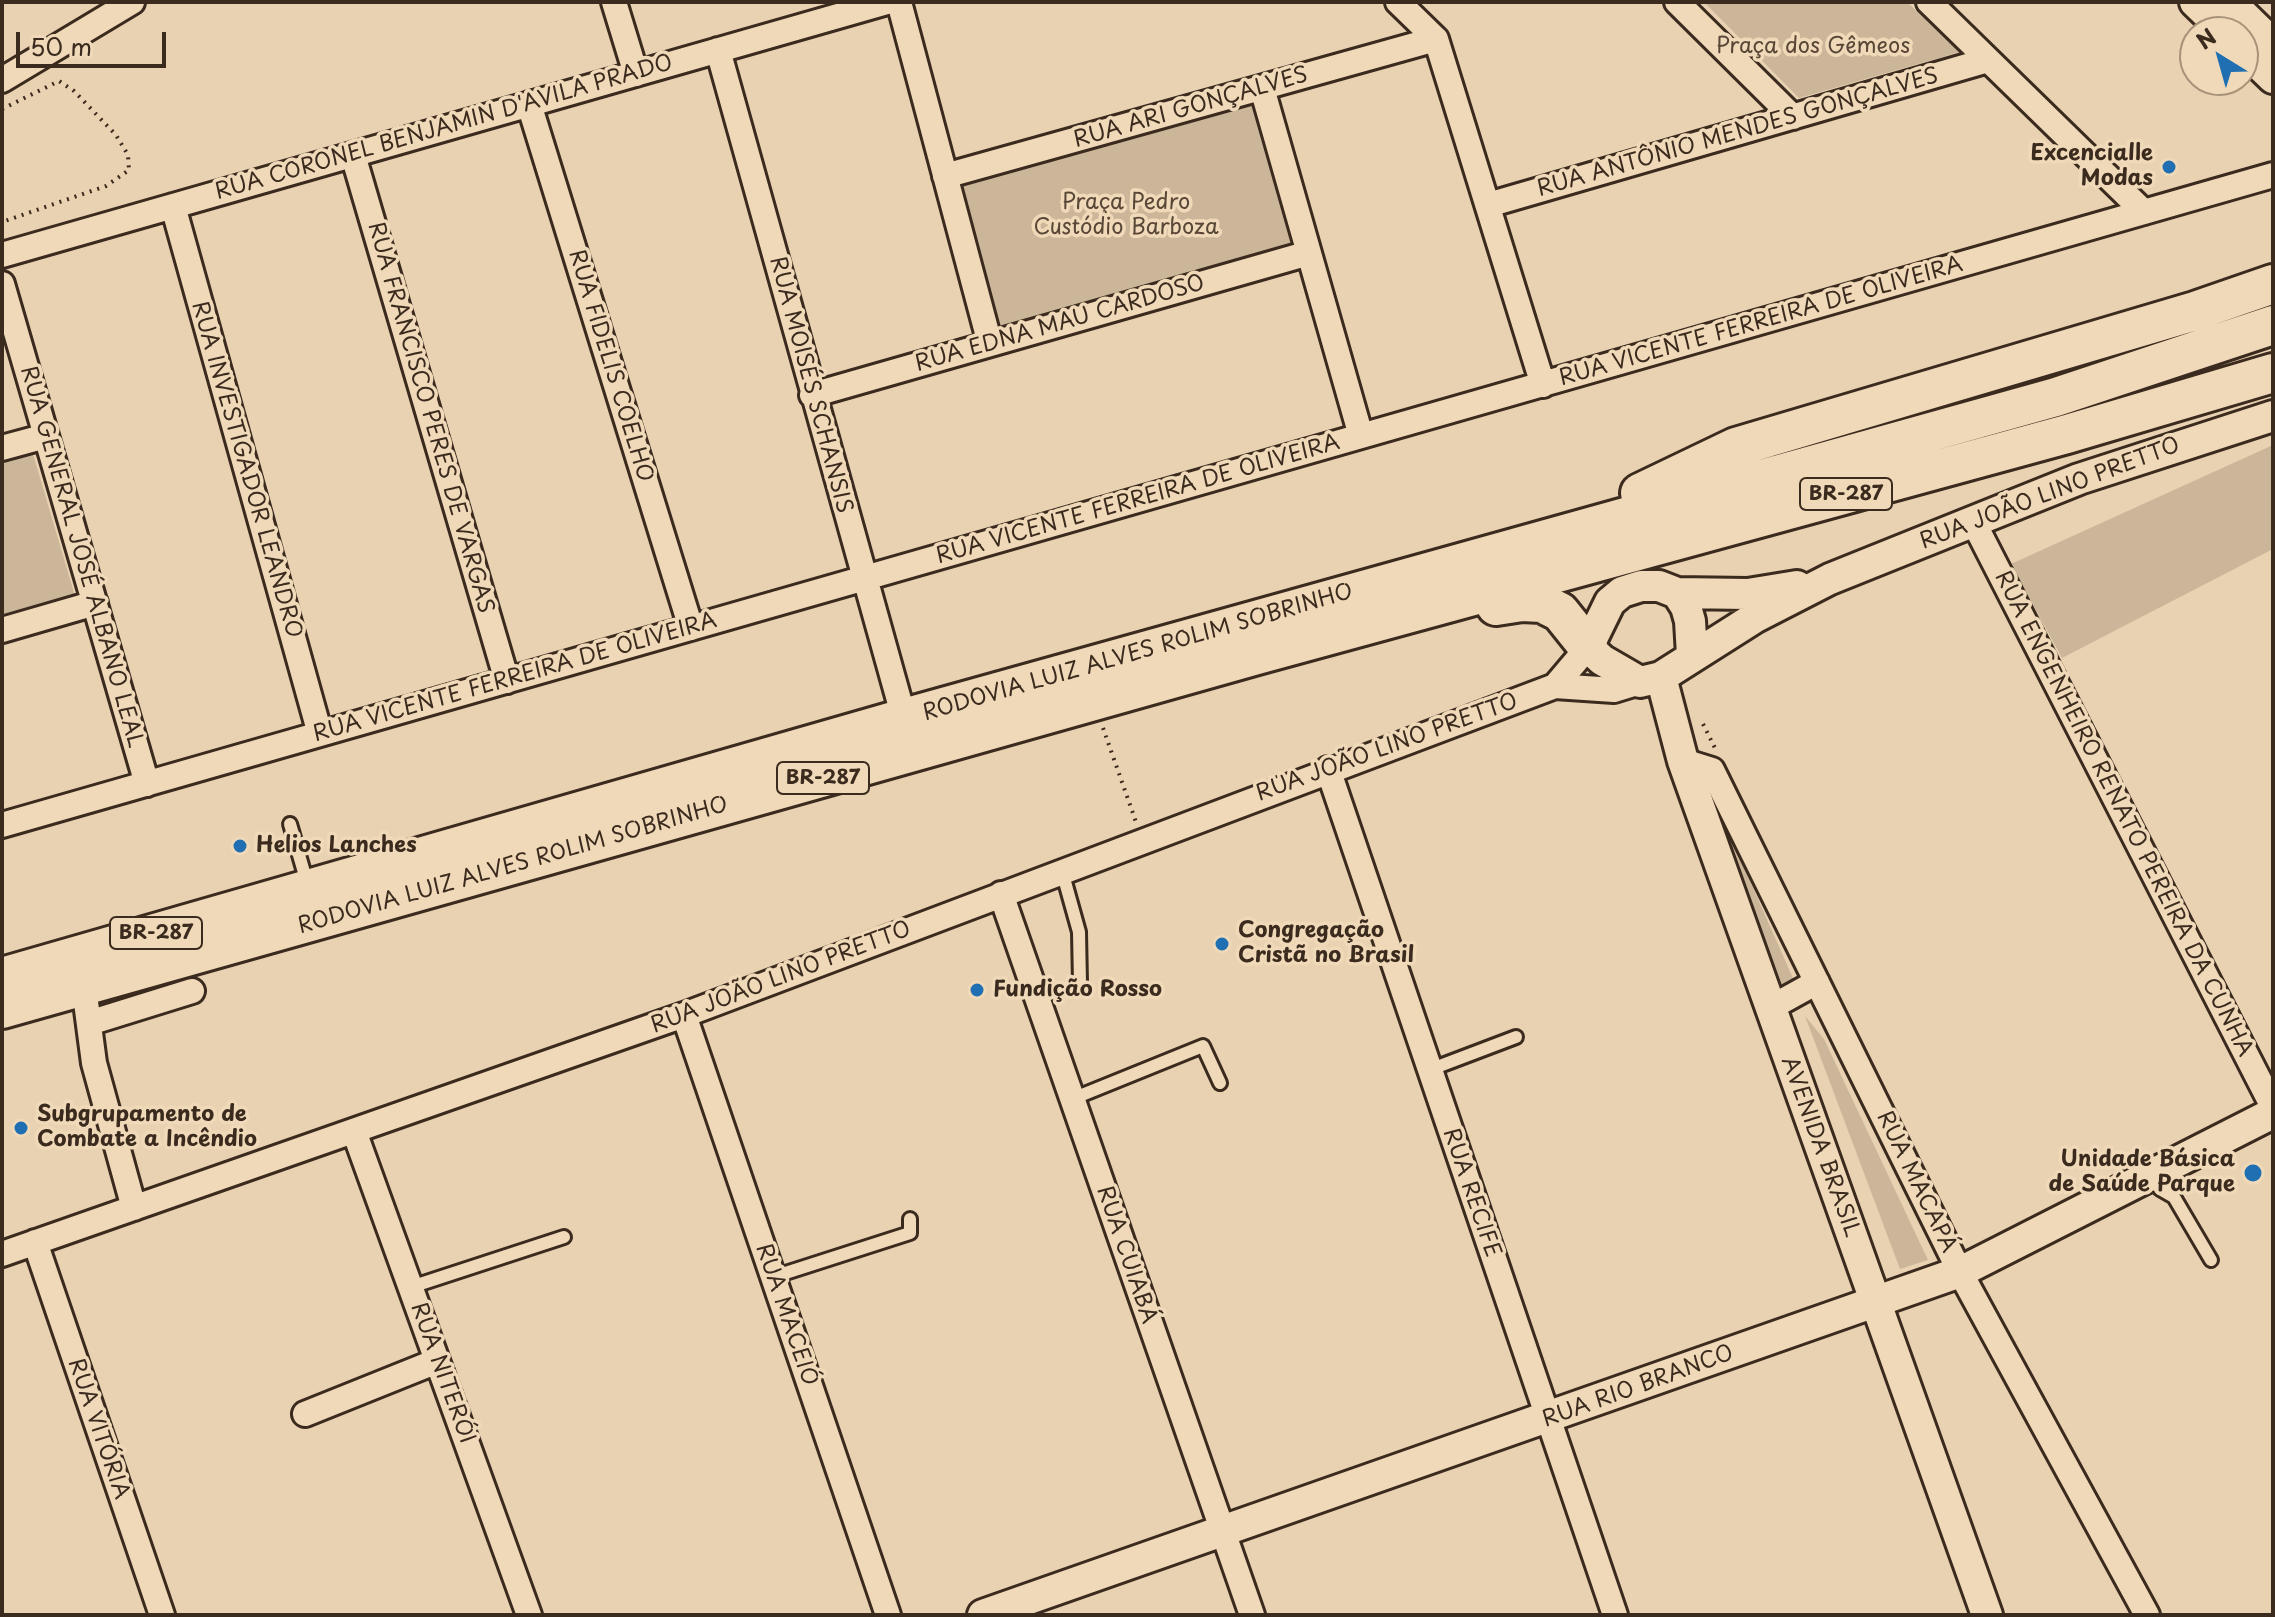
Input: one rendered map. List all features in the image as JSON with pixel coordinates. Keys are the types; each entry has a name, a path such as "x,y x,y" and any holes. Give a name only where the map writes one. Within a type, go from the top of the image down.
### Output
{"highway":[{"name":"BR-287","path":"1591,525 1633,496 1736,447 2195,311 2273,284"},
{"name":"RODOVIA LUIZ ALVES ROLIM SOBRINHO","path":"2,977 904,718 2056,397 2273,325"},
{"name":"RODOVIA LUIZ ALVES ROLIM SOBRINHO","path":"2,1009 86,1005 1095,703 1417,611 2067,434 2273,373"},
{"path":"1417,611 1542,603 1560,612 1588,647"}],"street":[{"path":"2,80 130,2"},
{"path":"614,2 636,74"},
{"name":"RUA CORONEL BENJAMIN D'AVILA PRADO","path":"2,255 887,2"},
{"path":"899,2 990,344"},
{"path":"1398,2 1436,39 1543,385"},
{"path":"1677,2 1793,117"},
{"path":"1929,2 2144,212"},
{"path":"2195,2 2209,16"},
{"path":"2230,2 2273,44"},
{"name":"RUA ARI GONÇALVES","path":"945,176 1436,39"},
{"name":"RUA MOISÉS SCHANSIS","path":"718,50 904,718"},
{"name":"RUA ANTÔNIO MENDES GONÇALVES","path":"1488,205 1988,60"},
{"path":"1262,88 1361,436"},
{"name":"RUA FIDELIS COELHO","path":"529,104 691,628"},
{"name":"RUA FRANCISCO PERES DE VARGAS","path":"353,155 507,681"},
{"name":"RUA VICENTE FERREIRA DE OLIVEIRA","path":"2,825 2273,175"},
{"name":"RUA INVESTIGADOR LEANDRO","path":"173,206 320,734"},
{"name":"RUA EDNA MAU CARDOSO","path":"812,395 1309,253"},
{"name":"RUA GENERAL JOSÉ ALBANO LEAL","path":"2,284 147,784"},
{"name":"RUA JOÃO LINO PRETTO","path":"2,1254 684,1015 1328,769 1555,686 1614,690 1650,679 1830,579 2079,479 2273,416"},
{"path":"2,448 46,436"},
{"name":"RUA ENGENHEIRO RENATO PEREIRA DA CUNHA","path":"1973,521 2273,1110"},
{"name":"RUA JOÃO LINO PRETTO","path":"1677,593 1748,594 1830,579"},
{"path":"1650,679 1602,660 1588,647 1610,602 1622,592 1641,586 1659,586 1677,593 1690,621 1692,655"},
{"path":"2,630 95,603"},
{"name":"RUA JOÃO LINO PRETTO","path":"1555,686 1588,647"},
{"name":"AVENIDA BRASIL","path":"1650,679 1683,761 1987,1615"},
{"name":"RUA MACAPÁ","path":"1683,761 1712,770 1960,1272 2147,1615"},
{"name":"RUA RECIFE","path":"1328,769 1615,1615"},
{"name":"RUA CUIABÁ","path":"1001,894 1252,1615"},
{"path":"1770,1008 1817,982"},
{"path":"134,1208 94,1063 86,1005 192,991"},
{"name":"RUA MACEIÓ","path":"684,1015 888,1615"},
{"name":"RUA RIO BRANCO","path":"983,1615 1547,1420 1960,1272 2273,1110"},
{"name":"RUA NITERÓI","path":"354,1131 529,1615"},
{"name":"RUA VITÓRIA","path":"35,1242 162,1615"},
{"path":"305,1414 437,1361"}],"lane":[{"path":"290,824 309,890"},
{"path":"1062,871 1079,932 1080,983"},
{"path":"1429,1070 1516,1037"},
{"path":"1072,1099 1203,1046 1220,1083"},
{"path":"2152,1175 2160,1189 2174,1197 2211,1260"},
{"path":"773,1277 910,1233 910,1219"},
{"path":"411,1287 564,1237"}],"path":[{"path":"2,109 59,81 74,91 116,135 128,155 129,170 106,186 2,222"},
{"path":"1095,703 1142,840"},
{"path":"1703,724 1717,752"}],"green space":[{"name":"Praça dos Gêmeos","path":"1704,2 1907,2 1960,52 1799,98"},
{"name":"Praça Pedro Custódio Barboza","path":"1251,99 1293,248 1001,331 959,182"},
{"path":"2273,445 2273,549 2062,658 2011,564"},
{"path":"33,454 75,596 2,616 2,464"},
{"path":"1711,793 1796,985 1783,992"},
{"path":"1805,1016 1824,1039 1928,1260 1900,1269"}],"place":[{"name":"Excencialle Modas","path":"2169,167"},
{"name":"Helios Lanches","path":"240,846"},
{"name":"Congregação Cristã no Brasil","path":"1222,944"},
{"name":"Fundição Rosso","path":"977,990"},
{"name":"Subgrupamento de Combate a Incêndio","path":"21,1128"},
{"name":"Unidade Básica de Saúde Parque","path":"2253,1173"}]}
